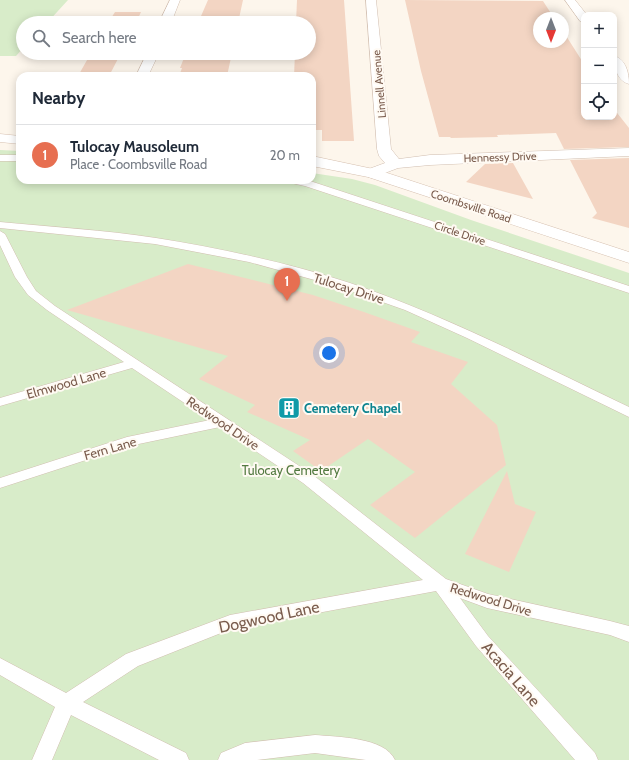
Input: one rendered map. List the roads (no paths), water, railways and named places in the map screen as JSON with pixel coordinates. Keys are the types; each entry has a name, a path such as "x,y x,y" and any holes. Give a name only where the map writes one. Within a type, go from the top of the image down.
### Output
{"street":[{"path":"168,16 175,0"},
{"name":"Linnell Avenue","path":"371,0 384,149 387,156 395,164"},
{"path":"570,0 581,15"},
{"path":"144,72 150,60"},
{"path":"617,64 629,80"},
{"path":"0,138 16,140"},
{"name":"Hennessy Drive","path":"372,173 395,164 430,160 629,152"},
{"name":"Coombsville Road","path":"316,161 372,173 629,258"}],"lane":[{"path":"0,158 16,158"},
{"name":"Circle Drive","path":"310,184 629,290"},
{"name":"Tulocay Drive","path":"0,225 155,241 250,259 336,283 409,308 471,335 629,413"},
{"name":"Redwood Drive","path":"0,234 21,277 32,293 51,308 132,364 177,391 308,479 440,584 487,601 610,628 629,634"},
{"name":"Elmwood Lane","path":"0,402 132,364"},
{"name":"Fern Lane","path":"0,483 127,442 222,422"},
{"name":"Dogwood Lane","path":"66,704 132,660 230,622 440,584"},
{"name":"Acacia Lane","path":"440,584 482,641 588,760"},
{"path":"0,666 66,704 179,760"},
{"path":"42,760 66,704"},
{"path":"228,760 245,752 315,744 367,750 384,760"}],"place":[{"name":"Tulocay Mausoleum","path":"287,301"},
{"name":"Cemetery Chapel","path":"289,408"}],"park label":[{"name":"Tulocay Cemetery","path":"291,470"}]}
